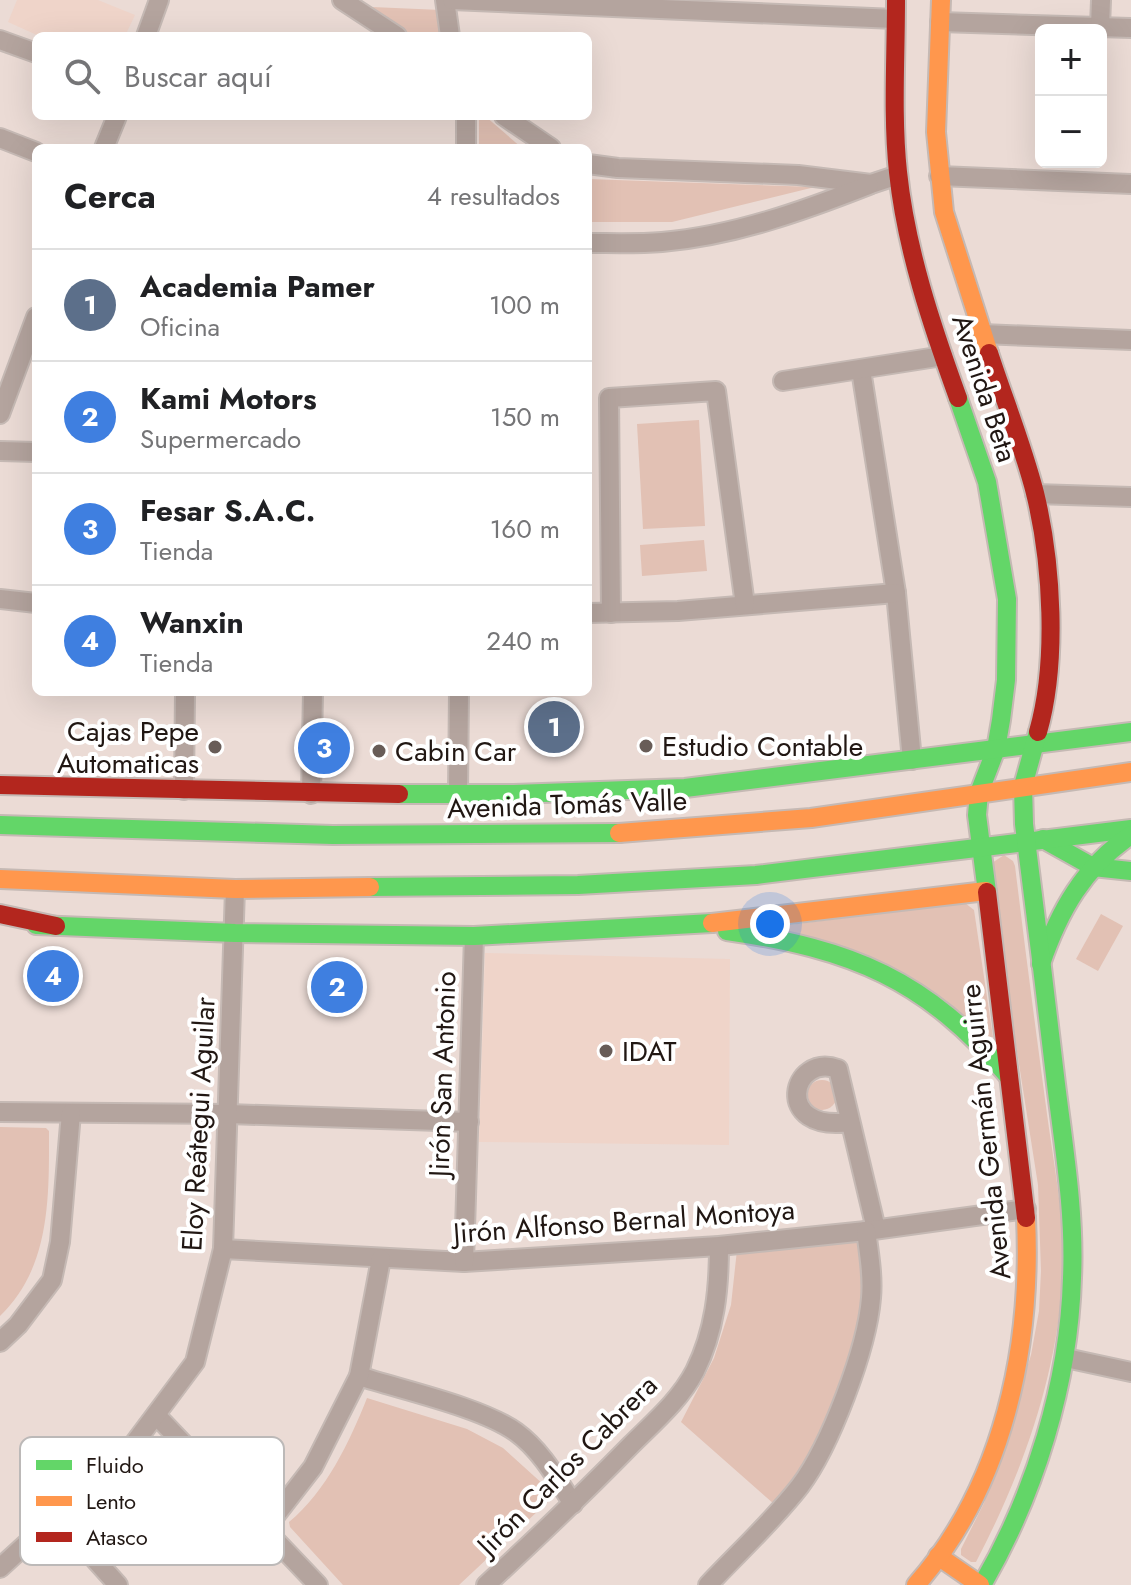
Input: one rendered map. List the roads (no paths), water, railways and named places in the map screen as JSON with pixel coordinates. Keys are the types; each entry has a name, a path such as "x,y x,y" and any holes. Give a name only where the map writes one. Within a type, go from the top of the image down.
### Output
{"main road":[{"name":"Avenida Beta","path":"941,0 936,92 939,176 948,227 1035,494 1049,588 1050,650 1044,705 1023,786"},
{"name":"Avenida Beta","path":"895,10 893,114 898,175 909,238 943,356 987,482 1007,599 1006,680 996,749 979,793"},
{"name":"Avenida Tomás Valle","path":"0,785 311,794 531,795 685,788 1131,732"},
{"name":"Avenida Tomás Valle","path":"0,825 333,835 596,835 811,818 1131,772"},
{"path":"938,1556 981,1585 997,1561 1045,1435 1066,1358 1073,1289 1072,1209 1041,964 1034,839 1023,786"},
{"name":"Avenida Germán Aguirre","path":"916,1585 957,1532 996,1446 1010,1407 1029,1297 1026,1209 979,846 979,793"},
{"path":"0,879 235,889 492,887 684,880 756,875 1034,839 1131,832"},
{"path":"1041,964 1062,912 1093,867 1131,832"},
{"path":"1034,839 1093,867 1131,871"},
{"path":"0,923 235,933 474,936 684,926 986,891"},
{"path":"0,914 56,926"},
{"path":"684,926 742,933 833,953 904,983 925,995 975,1037 1009,1077"}],"street":[{"path":"147,32 159,0"},
{"path":"342,0 391,32"},
{"path":"445,0 449,32"},
{"path":"452,0 895,10"},
{"path":"1100,24 1101,0"},
{"path":"940,22 1035,25"},
{"path":"1107,27 1131,28"},
{"path":"0,40 32,52"},
{"path":"106,144 115,120"},
{"path":"466,120 466,144"},
{"path":"510,120 545,144"},
{"path":"0,138 32,150"},
{"path":"592,165 798,175 871,184"},
{"path":"592,243 660,243 694,238 814,206 898,175"},
{"path":"939,176 1131,184"},
{"path":"0,414 32,328"},
{"path":"982,334 1131,340"},
{"path":"783,381 943,356"},
{"path":"861,370 896,593 912,760"},
{"path":"611,613 609,398 716,391 745,605"},
{"path":"0,451 32,452"},
{"path":"1035,494 1131,497"},
{"path":"592,613 896,593"},
{"path":"0,599 32,603"},
{"path":"184,790 185,696"},
{"path":"311,794 313,696"},
{"path":"458,793 459,696"},
{"name":"Eloy Reátegui Aguilar","path":"139,1437 195,1362 223,1249 235,889"},
{"name":"Jirón San Antonio","path":"464,1262 474,936"},
{"path":"0,1112 229,1114 469,1122"},
{"path":"0,1342 18,1325 52,1280 60,1242 71,1113"},
{"path":"708,1585 799,1487 817,1460 833,1426 866,1330 871,1298 871,1230 850,1122"},
{"name":"Jirón Alfonso Bernal Montoya","path":"223,1249 464,1262 719,1246 1026,1209"},
{"name":"Jirón Carlos Cabrera","path":"486,1585 573,1504 669,1407 695,1370 711,1330 718,1295 719,1246"},
{"path":"284,1504 313,1467 359,1376 381,1259"},
{"path":"1066,1358 1131,1372"},
{"path":"359,1376 470,1411 517,1432 551,1469 573,1504"},
{"path":"156,1415 177,1437"},
{"name":"Eloy Reátegui Aguilar","path":"0,1568 20,1549"},
{"path":"284,1549 318,1585"},
{"path":"100,1565 118,1585"}],"place":[{"name":"Academia Pamer","path":"554,727"},
{"name":"Estudio Contable","path":"646,746"},
{"name":"Cajas Pepe Automaticas","path":"215,747"},
{"name":"Fesar S.A.C.","path":"324,748"},
{"name":"Cabin Car","path":"379,751"},
{"name":"Wanxin","path":"53,976"},
{"name":"Kami Motors","path":"337,987"},
{"name":"IDAT","path":"606,1051"}]}
